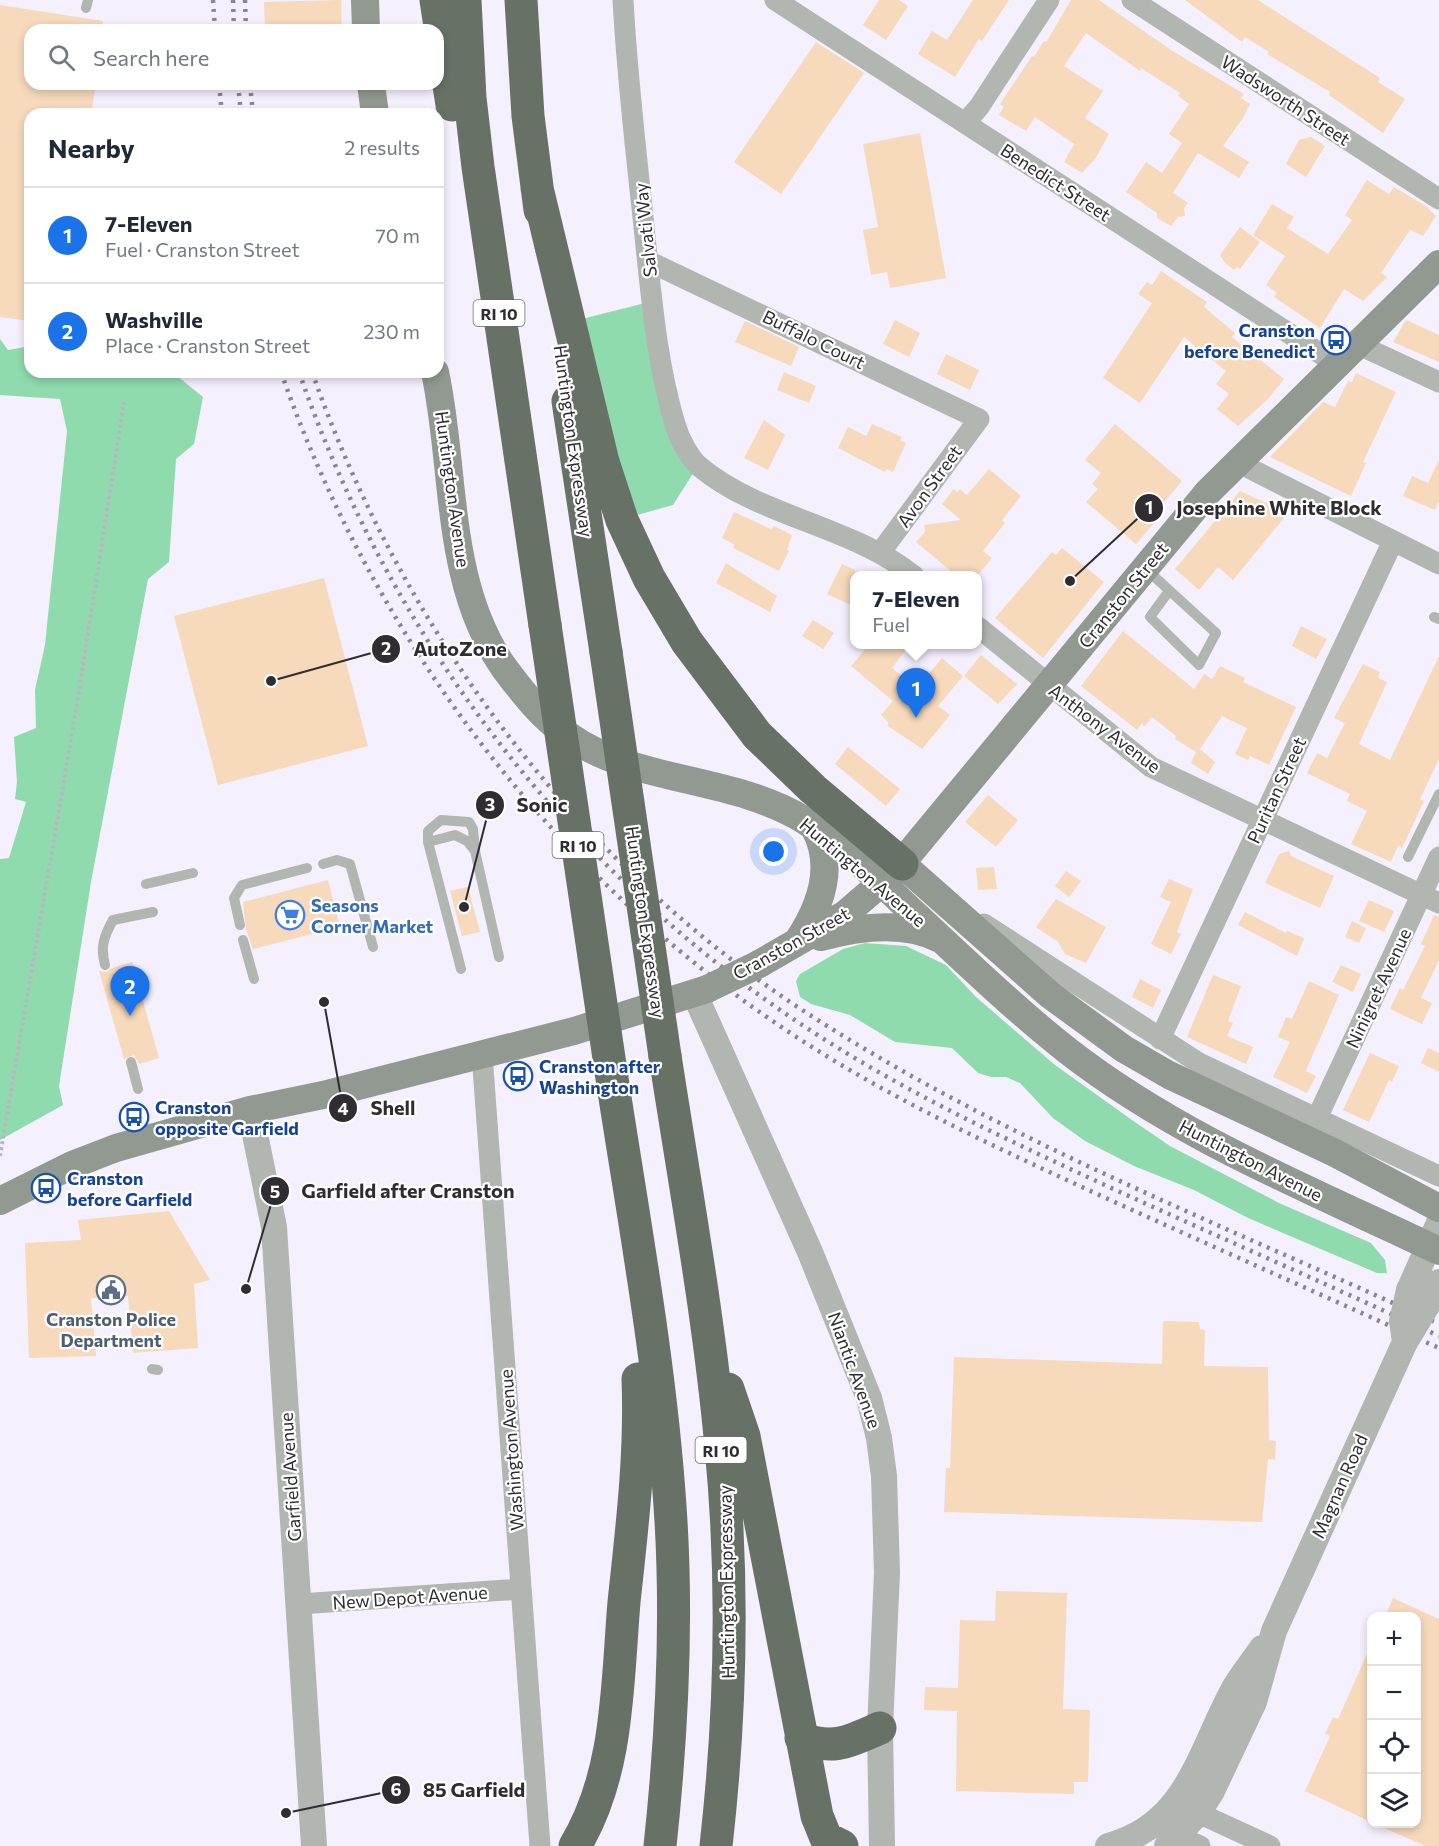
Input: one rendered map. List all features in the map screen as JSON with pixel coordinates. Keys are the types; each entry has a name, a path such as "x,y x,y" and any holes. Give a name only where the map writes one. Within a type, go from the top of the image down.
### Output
{"highway":[{"path":"436,0 440,24"},
{"name":"RI 10","path":"465,0 470,99 478,167 658,1392 670,1507 673,1576 671,1715 660,1846"},
{"name":"Huntington Expressway","path":"521,0 522,47 537,188 707,1325 721,1448 729,1592 727,1732 716,1846"},
{"path":"522,47 526,0"},
{"path":"444,50 460,150 518,444"},
{"path":"537,188 603,462 622,520 649,578 687,642 757,735 892,874"},
{"path":"574,1846 589,1819 603,1784 611,1744 636,1476 638,1373 625,1162"},
{"path":"707,1325 744,1436 801,1738 822,1832 832,1842 842,1846"},
{"path":"801,1738 821,1745 838,1744 880,1728"}],"main road":[{"path":"364,0 366,24"},
{"path":"372,90 374,108"},
{"name":"Cranston Street","path":"0,1202 72,1165 116,1148 250,1110 323,1095 574,1031 701,992 759,964 844,915 892,874 1208,492 1439,264"},
{"name":"Huntington Avenue","path":"436,378 445,424 455,526 470,595 496,655 526,695 568,736 597,752 644,768 736,791 781,808 892,874 941,897 1042,988 1124,1049 1168,1075 1328,1150 1439,1208"},
{"path":"795,944 814,913 825,878 823,848 814,827"},
{"name":"Huntington Avenue","path":"892,874 944,941 1064,1048 1132,1096 1218,1147 1436,1240"},
{"path":"795,944 844,932 889,928 916,931 944,941"}],"street":[{"name":"Salvati Way","path":"623,0 658,347 675,426 697,465 724,486 880,553"},
{"name":"Benedict Street","path":"775,0 1338,365"},
{"path":"965,123 979,108 1049,0"},
{"name":"Wadsworth Street","path":"1132,0 1439,199"},
{"name":"Buffalo Court","path":"648,261 978,419"},
{"path":"1357,344 1439,382"},
{"name":"Avon Street","path":"880,553 978,419"},
{"path":"1237,462 1439,564"},
{"name":"Puritan Street","path":"1160,1039 1393,541"},
{"path":"880,553 907,571"},
{"name":"Anthony Avenue","path":"982,630 1151,767 1430,899"},
{"name":"Ninigret Avenue","path":"1317,1118 1430,899 1439,857"},
{"name":"Huntington Avenue","path":"941,897 1160,1039 1214,1070 1439,1176"},
{"name":"Niantic Avenue","path":"701,992 866,1389 877,1428 884,1476 887,1573 880,1728 882,1846"},
{"name":"Washington Avenue","path":"482,1054 496,1211 520,1589 540,1846"},
{"name":"Garfield Avenue","path":"250,1110 274,1227 314,1846"},
{"name":"Magnan Road","path":"1108,1846 1166,1836 1187,1808 1232,1691 1274,1630 1405,1342 1402,1321 1430,1292 1436,1240"},
{"name":"New Depot Avenue","path":"299,1604 520,1589"},
{"path":"1187,1808 1270,1846"},
{"path":"1166,1836 1200,1846"}],"lane":[{"path":"1145,568 1216,633 1199,665 1150,617 1170,591"},
{"path":"1408,857 1435,813 1439,794"},
{"path":"461,969 428,842 428,831 441,820 462,820 469,822 473,829 475,851 499,957"},
{"path":"428,842 455,835 467,841 475,851"},
{"path":"323,864 337,860 350,864 372,947"},
{"path":"240,925 234,898 242,885 307,868"},
{"path":"146,884 193,873"},
{"path":"105,964 102,952 104,935 113,920 153,912"},
{"path":"243,940 254,979"},
{"path":"131,1062 138,1089"}],"path":[{"path":"0,1156 75,716 124,402"}],"green space":[{"path":"653,301 658,344 699,464 673,505 623,519 562,324"},
{"path":"0,339 8,350 24,347 24,378 179,378 203,397 194,444 176,459 169,562 148,579 91,882 59,1086 63,1105 0,1140 0,859 9,858 26,802 15,799 17,782 14,737 36,728 35,690 45,645 67,431 60,399 0,395"},
{"path":"865,943 906,946 946,965 976,997 1055,1065 1132,1120 1170,1146 1279,1203 1371,1243 1385,1260 1387,1273 1377,1273 1248,1218 1194,1190 1134,1166 1085,1141 1053,1118 1020,1083 1006,1077 991,1077 978,1073 952,1048 895,1042 850,1015 811,1004 800,997 796,981 800,974 843,949"}],"building":[{"path":"341,0 342,24 265,24 264,2"},
{"path":"879,0 899,0 908,6 886,40 863,25"},
{"path":"973,0 1009,0 982,41 979,39 955,77 918,54 932,31 947,40"},
{"path":"1071,0 1099,0 1171,50 1244,94 1241,98 1250,104 1223,146 1249,162 1239,178 1198,153 1173,193 1188,203 1184,208 1185,216 1178,217 1171,226 1157,218 1157,213 1126,192 1146,162 1162,173 1182,143 1169,134 1189,104 1178,96 1180,93 1141,68 1140,71 1086,33 1064,66 1103,91 1085,118 1109,134 1095,159 1082,173 1064,162 1074,144 1035,117 1026,131 999,115 1004,107 1000,104 1032,56 1034,57 1043,42 1047,41"},
{"path":"1185,0 1258,0 1380,78 1378,82 1405,99 1383,133 1329,95 1330,92 1267,54 1269,52 1245,37 1242,42"},
{"path":"0,5 103,21 103,24 24,24 24,90 95,90 92,108 24,108 24,320 0,317"},
{"path":"816,42 864,73 781,194 734,162"},
{"path":"920,133 946,278 890,288 887,272 871,275 863,230 878,227 863,144"},
{"path":"1311,137 1325,146 1306,177 1286,164 1299,140"},
{"path":"1367,180 1389,194 1394,187 1426,206 1436,216 1423,236 1410,230 1381,273 1387,277 1363,301 1344,289 1320,328 1274,297 1277,293 1266,285 1285,256 1253,235 1272,204 1294,217 1287,228 1328,254 1352,220 1345,215"},
{"path":"1240,227 1260,242 1240,269 1237,267 1234,270 1225,263 1220,255"},
{"path":"1161,271 1207,302 1204,307 1235,333 1232,337 1284,379 1268,399 1238,426 1217,409 1229,394 1216,384 1226,371 1184,337 1140,403 1103,378 1152,303 1138,294 1147,282 1152,285"},
{"path":"895,320 920,333 909,357 883,344"},
{"path":"1406,320 1439,335 1439,362 1393,342"},
{"path":"745,321 799,347 791,366 735,342"},
{"path":"946,354 979,370 970,390 937,374"},
{"path":"784,372 816,386 809,403 777,390"},
{"path":"1356,373 1396,392 1363,462 1366,463 1351,496 1270,457 1323,402 1335,407 1348,381 1352,382"},
{"path":"764,420 785,435 768,470 744,458"},
{"path":"872,424 902,437 900,440 906,443 893,472 887,469 885,472 838,448 848,427 866,436"},
{"path":"1115,424 1182,481 1151,518 1155,522 1136,544 1086,502 1098,489 1092,484 1101,473 1085,460"},
{"path":"1439,460 1439,501 1435,510 1403,496 1412,476 1428,483"},
{"path":"989,469 1021,496 1002,520 1005,523 983,551 992,558 981,571 951,571 916,542 925,532 924,525 961,520 942,504 954,489 957,492 960,489 967,495"},
{"path":"1240,491 1288,513 1233,580 1218,567 1199,590 1175,569"},
{"path":"734,512 771,529 774,526 792,535 787,550 789,551 779,571 733,548 735,545 722,538"},
{"path":"1062,548 1104,582 1043,658 995,618 1052,552 1056,555"},
{"path":"726,563 777,596 770,612 716,583"},
{"path":"842,564 855,570 850,571 850,605 827,594"},
{"path":"324,578 368,746 218,785 174,616"},
{"path":"813,620 834,633 823,649 802,636"},
{"path":"1301,626 1327,639 1316,659 1292,646"},
{"path":"1123,631 1194,689 1204,674 1212,679 1220,666 1245,678 1243,682 1296,707 1269,765 1250,756 1248,760 1235,754 1247,728 1222,716 1200,749 1215,762 1208,774 1191,763 1196,752 1175,739 1176,736 1152,717 1144,727 1142,723 1137,730 1081,686"},
{"path":"866,649 906,649 892,668 917,688 942,658 963,676 938,706 950,715 922,749 888,726 888,722 881,715 893,701 851,666"},
{"path":"981,655 1017,684 998,704 964,676"},
{"path":"1439,656 1439,759 1420,799 1424,801 1402,848 1398,846 1391,862 1351,844 1367,811 1347,801 1350,794 1307,773 1317,753 1327,758 1345,723 1334,718 1363,664 1380,672 1378,678 1387,682 1359,744 1390,760"},
{"path":"848,747 900,789 886,806 835,764"},
{"path":"988,795 1018,820 996,847 965,822"},
{"path":"1289,851 1291,856 1334,876 1320,908 1265,883 1279,854"},
{"path":"994,867 997,889 978,890 976,868"},
{"path":"1066,871 1081,881 1069,897 1055,886"},
{"path":"1169,879 1193,889 1177,932 1181,934 1171,954 1151,944 1171,902 1160,897"},
{"name":"Seasons Corner Market","path":"328,880 340,927 253,949 246,929 243,902"},
{"path":"468,887 480,932 462,936 450,891"},
{"path":"1056,899 1106,927 1086,963 1065,954 1058,942 1036,927"},
{"path":"1369,900 1394,911 1384,932 1359,921"},
{"path":"1245,912 1286,933 1287,931 1304,938 1297,956 1238,925"},
{"path":"1434,915 1439,916 1439,960 1421,998 1432,1003 1422,1024 1390,1009 1400,988 1403,990 1425,946 1421,944"},
{"path":"1352,921 1366,928 1359,943 1345,937"},
{"path":"132,962 159,1058 139,1064 134,1055 124,1059 99,971 107,972 112,968"},
{"path":"1341,965 1361,974 1353,992 1332,982"},
{"path":"1213,975 1241,986 1228,1021 1233,1023 1227,1036 1253,1047 1246,1064 1187,1037"},
{"path":"1140,979 1161,990 1153,1008 1132,997"},
{"path":"1309,981 1339,995 1306,1071 1316,1076 1307,1093 1273,1077 1290,1042 1278,1037 1286,1017 1292,1019"},
{"path":"1428,1048 1439,1053 1439,1072 1421,1063"},
{"path":"1370,1053 1399,1066 1392,1082 1389,1080 1369,1122 1343,1110"},
{"name":"Cranston Police Department","path":"169,1211 210,1280 194,1284 198,1348 133,1353 128,1296 91,1298 96,1356 29,1358 25,1243 81,1240 78,1220"},
{"path":"1163,1321 1199,1322 1200,1329 1205,1330 1204,1366 1268,1367 1269,1440 1276,1441 1275,1459 1268,1459 1262,1522 944,1512 946,1468 950,1468 954,1357 1162,1364"},
{"path":"996,1591 1067,1593 1063,1709 1090,1710 1088,1782 1074,1782 1074,1794 956,1791 957,1711 924,1710 925,1687 958,1688 960,1620 995,1621"},
{"path":"1393,1598 1439,1619 1439,1846 1425,1846 1384,1828 1421,1828 1421,1612 1387,1612"},
{"path":"1367,1654 1367,1820 1305,1791 1330,1736 1325,1734 1333,1717 1338,1719"}],"railway":[{"path":"213,0 215,24"},
{"path":"233,0 234,24"},
{"path":"245,0 246,24"},
{"path":"220,90 221,108"},
{"path":"239,90 240,108"},
{"path":"251,90 252,108"},
{"path":"283,378 319,470 365,564 418,654 478,740 544,820 617,895 696,964 780,1026 899,1098 1108,1199 1439,1348"},
{"path":"301,378 338,472 385,568 440,660 502,746 571,828 646,903 728,972 816,1034 927,1099 1042,1156 1439,1336"},
{"path":"314,378 351,470 398,565 452,656 513,742 581,822 656,896 737,964 824,1024 897,1068 973,1109 1127,1184 1439,1324"}],"place":[{"name":"Cranston before Benedict","path":"1336,340"},
{"name":"Josephine White Block","path":"1070,581"},
{"name":"AutoZone","path":"271,681"},
{"name":"7-Eleven","path":"916,718"},
{"name":"Sonic","path":"464,907"},
{"name":"Seasons Corner Market","path":"290,915"},
{"name":"Shell","path":"324,1002"},
{"name":"Washville","path":"130,1016"},
{"name":"Cranston after Washington","path":"518,1076"},
{"name":"Cranston opposite Garfield","path":"134,1117"},
{"name":"Cranston before Garfield","path":"46,1188"},
{"name":"Garfield after Cranston","path":"246,1289"},
{"name":"Cranston Police Department","path":"111,1290"},
{"name":"85 Garfield","path":"286,1813"}]}
